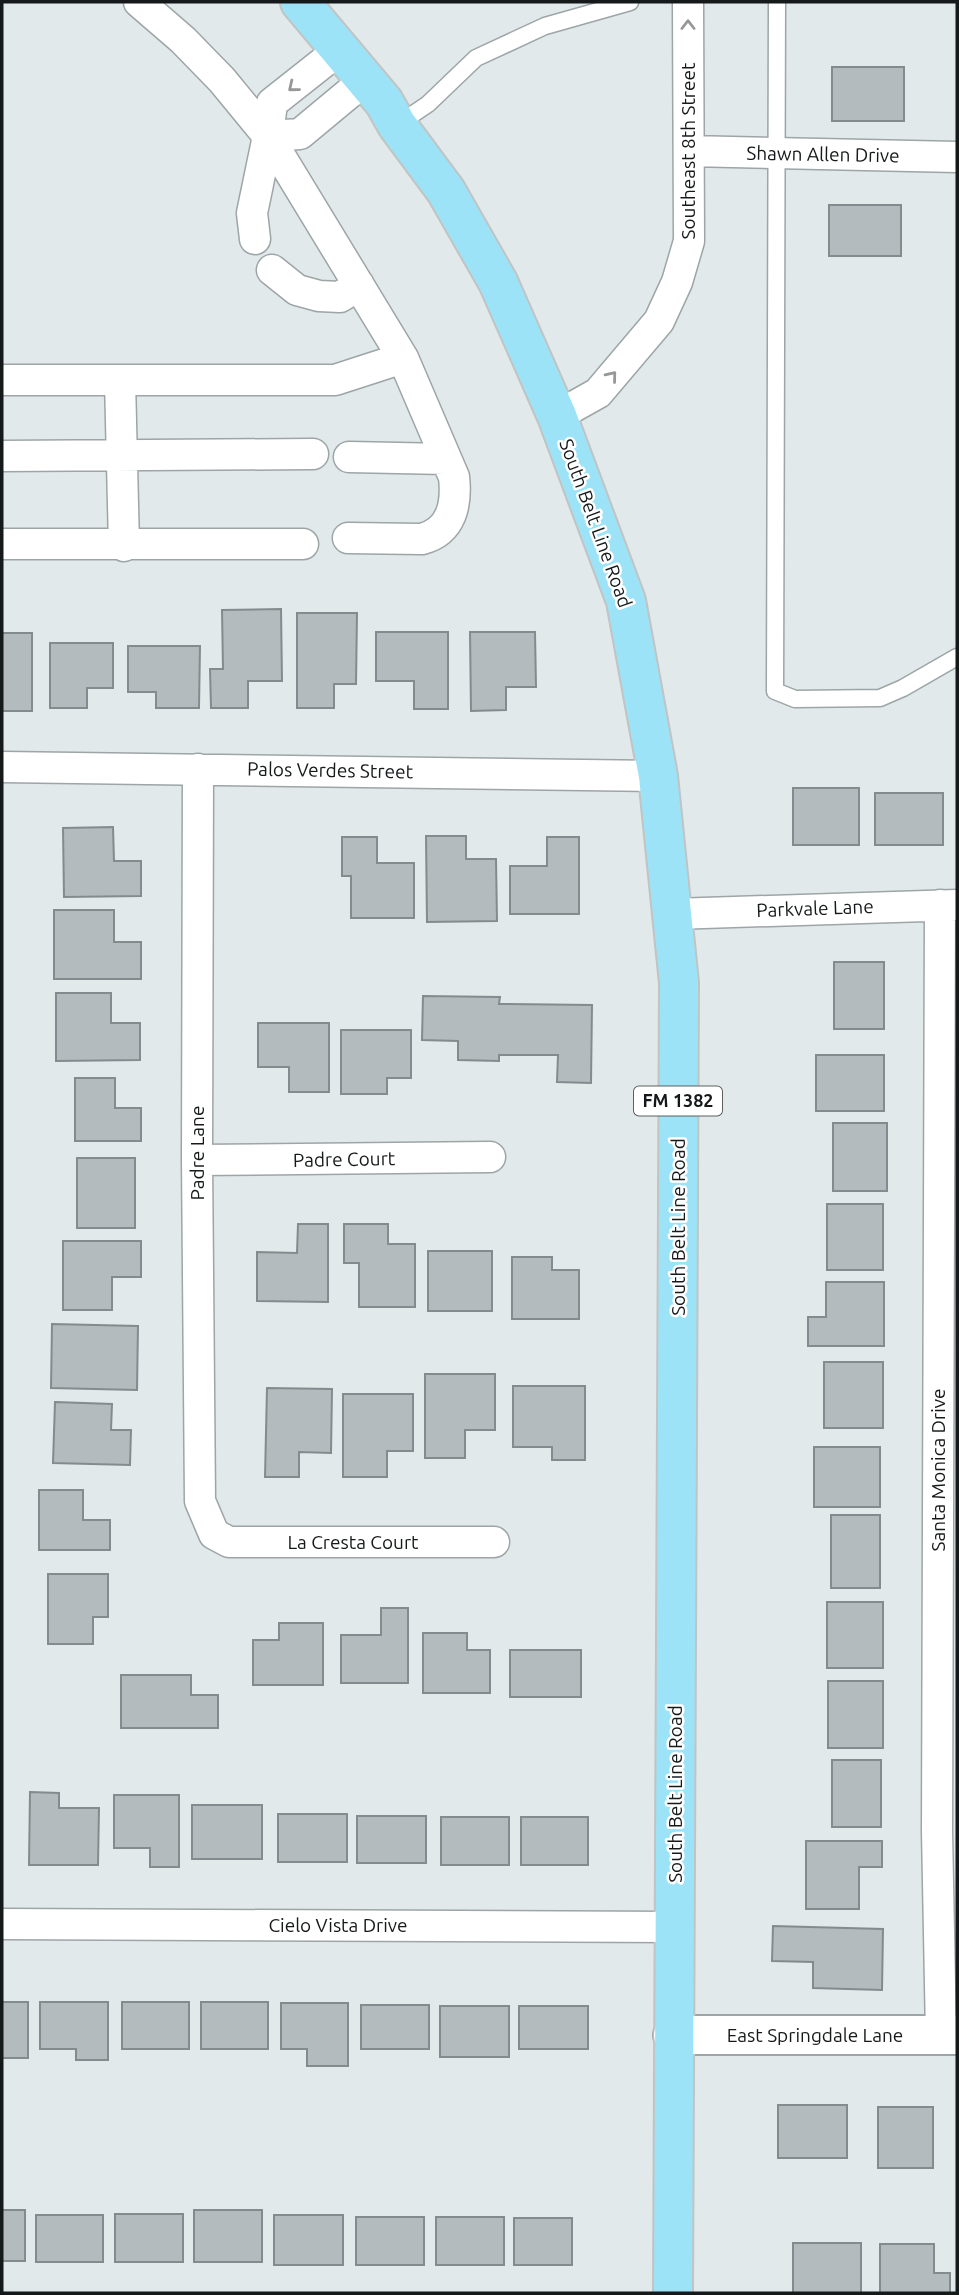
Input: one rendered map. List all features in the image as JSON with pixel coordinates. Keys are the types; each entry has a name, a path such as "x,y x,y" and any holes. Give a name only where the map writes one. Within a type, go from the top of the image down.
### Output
{"main road":[{"name":"South Belt Line Road","path":"300,2 384,102 397,125 446,191 498,282 557,416 626,601 658,776 679,983 673,2293"}],"street":[{"path":"139,2 183,40 268,136 403,358 454,478 456,497 450,518 439,531 422,539 348,538"},
{"name":"Southeast 8th Street","path":"557,416 598,393 659,321 677,282 689,241 688,2"},
{"path":"255,239 253,213 272,103 340,50"},
{"path":"268,136 300,134 365,80"},
{"name":"Shawn Allen Drive","path":"689,151 957,157"},
{"path":"272,270 297,290 319,296 340,297 359,285"},
{"path":"2,380 335,380 403,358"},
{"path":"120,380 124,546"},
{"path":"2,456 313,454"},
{"path":"349,457 446,459"},
{"path":"2,544 303,544"},
{"name":"Palos Verdes Street","path":"2,767 658,776"},
{"name":"Padre Lane","path":"198,769 200,1501 214,1534"},
{"name":"Parkvale Lane","path":"673,914 949,905"},
{"name":"Santa Monica Drive","path":"949,905 937,1831 949,2035"},
{"name":"Padre Court","path":"197,1160 490,1157"},
{"name":"La Cresta Court","path":"214,1534 229,1542 494,1542"},
{"name":"Cielo Vista Drive","path":"2,1924 674,1927"},
{"name":"East Springdale Lane","path":"673,2035 949,2035"}],"lane":[{"path":"397,125 428,104 476,58 545,26 630,2"},
{"path":"777,2 775,691 795,699 880,698 957,657"}],"building":[{"path":"832,67 904,67 904,121 832,121"},
{"path":"829,205 901,205 901,256 829,256"},
{"path":"281,609 282,681 248,681 248,708 211,708 210,669 223,669 222,610"},
{"path":"297,613 357,613 356,684 334,684 334,708 297,708"},
{"path":"376,632 448,632 448,709 414,709 414,681 376,681"},
{"path":"470,632 535,632 536,687 506,687 506,710 471,711"},
{"path":"2,633 32,633 32,711 2,711"},
{"path":"50,643 113,643 113,688 87,688 87,708 50,708"},
{"path":"128,646 200,646 199,708 156,708 156,692 128,692"},
{"path":"793,788 859,788 859,845 793,845"},
{"path":"875,793 943,793 943,845 875,845"},
{"path":"113,827 114,861 141,861 141,896 64,897 63,828"},
{"path":"426,836 466,836 466,859 496,859 497,921 427,922"},
{"path":"342,837 377,837 377,863 414,863 414,918 351,918 351,876 342,876"},
{"path":"547,837 579,837 579,914 510,914 510,866 547,866"},
{"path":"54,910 114,910 114,942 141,942 141,979 54,979"},
{"path":"834,962 884,962 884,1029 834,1029"},
{"path":"56,993 111,993 111,1023 140,1023 140,1060 56,1061"},
{"path":"423,996 500,997 499,1004 592,1005 591,1083 557,1082 558,1055 499,1055 499,1061 458,1060 458,1041 422,1040"},
{"path":"258,1023 329,1023 329,1092 289,1092 289,1067 258,1067"},
{"path":"341,1030 411,1030 411,1078 387,1078 387,1094 341,1094"},
{"path":"816,1055 884,1055 884,1111 816,1111"},
{"path":"75,1078 115,1078 115,1108 141,1108 141,1141 75,1141"},
{"path":"833,1123 887,1123 887,1191 833,1191"},
{"path":"77,1158 135,1158 135,1228 77,1228"},
{"path":"827,1204 883,1204 883,1270 827,1270"},
{"path":"298,1224 328,1224 328,1302 257,1301 257,1252 297,1253"},
{"path":"344,1224 388,1224 388,1244 415,1244 415,1307 359,1307 359,1263 344,1263"},
{"path":"63,1241 141,1241 141,1277 112,1277 112,1310 63,1310"},
{"path":"428,1251 492,1251 492,1311 428,1311"},
{"path":"512,1257 552,1257 552,1270 579,1270 579,1319 512,1319"},
{"path":"826,1282 884,1282 884,1346 808,1346 808,1317 826,1317"},
{"path":"52,1324 138,1326 137,1390 51,1388"},
{"path":"824,1362 883,1362 883,1428 824,1428"},
{"path":"425,1374 495,1374 495,1430 465,1430 465,1458 425,1458"},
{"path":"513,1386 585,1386 585,1460 552,1460 552,1447 513,1447"},
{"path":"267,1388 332,1389 331,1453 299,1452 299,1477 265,1477"},
{"path":"343,1394 413,1394 413,1451 387,1451 387,1477 343,1477"},
{"path":"55,1402 112,1404 111,1430 131,1430 130,1465 53,1463"},
{"path":"814,1447 880,1447 880,1507 814,1507"},
{"path":"39,1490 83,1490 83,1520 110,1520 110,1550 39,1550"},
{"path":"831,1515 880,1515 880,1588 831,1588"},
{"path":"48,1574 108,1574 108,1617 93,1617 93,1644 48,1644"},
{"path":"827,1602 883,1602 883,1668 827,1668"},
{"path":"381,1608 408,1608 408,1683 341,1683 341,1635 381,1635"},
{"path":"279,1623 323,1623 323,1685 253,1685 253,1640 279,1640"},
{"path":"423,1633 467,1633 467,1650 490,1650 490,1693 423,1693"},
{"path":"510,1650 581,1650 581,1697 510,1697"},
{"path":"121,1675 191,1675 191,1695 218,1695 218,1728 121,1728"},
{"path":"828,1681 883,1681 883,1748 828,1748"},
{"path":"832,1760 881,1760 881,1827 832,1827"},
{"path":"30,1792 59,1793 59,1808 99,1808 98,1865 29,1865"},
{"path":"114,1795 179,1795 179,1867 150,1867 150,1848 114,1848"},
{"path":"192,1805 262,1805 262,1859 192,1859"},
{"path":"278,1814 347,1814 347,1862 278,1862"},
{"path":"357,1816 426,1816 426,1863 357,1863"},
{"path":"441,1817 509,1817 509,1865 441,1865"},
{"path":"521,1817 588,1817 588,1865 521,1865"},
{"path":"806,1841 882,1841 882,1867 859,1867 859,1909 806,1909"},
{"path":"773,1926 883,1929 882,1990 813,1988 813,1962 772,1961"},
{"path":"2,2002 28,2002 28,2058 2,2058"},
{"path":"40,2002 108,2002 108,2060 76,2060 76,2049 40,2049"},
{"path":"122,2002 189,2002 189,2049 122,2049"},
{"path":"201,2002 268,2002 268,2049 201,2049"},
{"path":"281,2003 348,2003 348,2066 307,2066 307,2049 281,2049"},
{"path":"361,2005 429,2005 429,2049 361,2049"},
{"path":"440,2006 509,2006 509,2057 440,2057"},
{"path":"519,2006 588,2006 588,2049 519,2049"},
{"path":"778,2105 847,2105 847,2158 778,2158"},
{"path":"878,2107 933,2107 933,2168 878,2168"},
{"path":"2,2210 25,2210 25,2261 2,2261"},
{"path":"194,2210 262,2210 262,2262 194,2262"},
{"path":"115,2214 183,2214 183,2262 115,2262"},
{"path":"36,2215 103,2215 103,2262 36,2262"},
{"path":"274,2215 343,2215 343,2265 274,2265"},
{"path":"356,2217 424,2217 424,2265 356,2265"},
{"path":"436,2217 504,2217 504,2265 436,2265"},
{"path":"514,2218 572,2218 572,2265 514,2265"},
{"path":"793,2243 861,2243 861,2293 793,2293"},
{"path":"880,2244 934,2244 934,2273 950,2273 950,2293 880,2293"}]}
